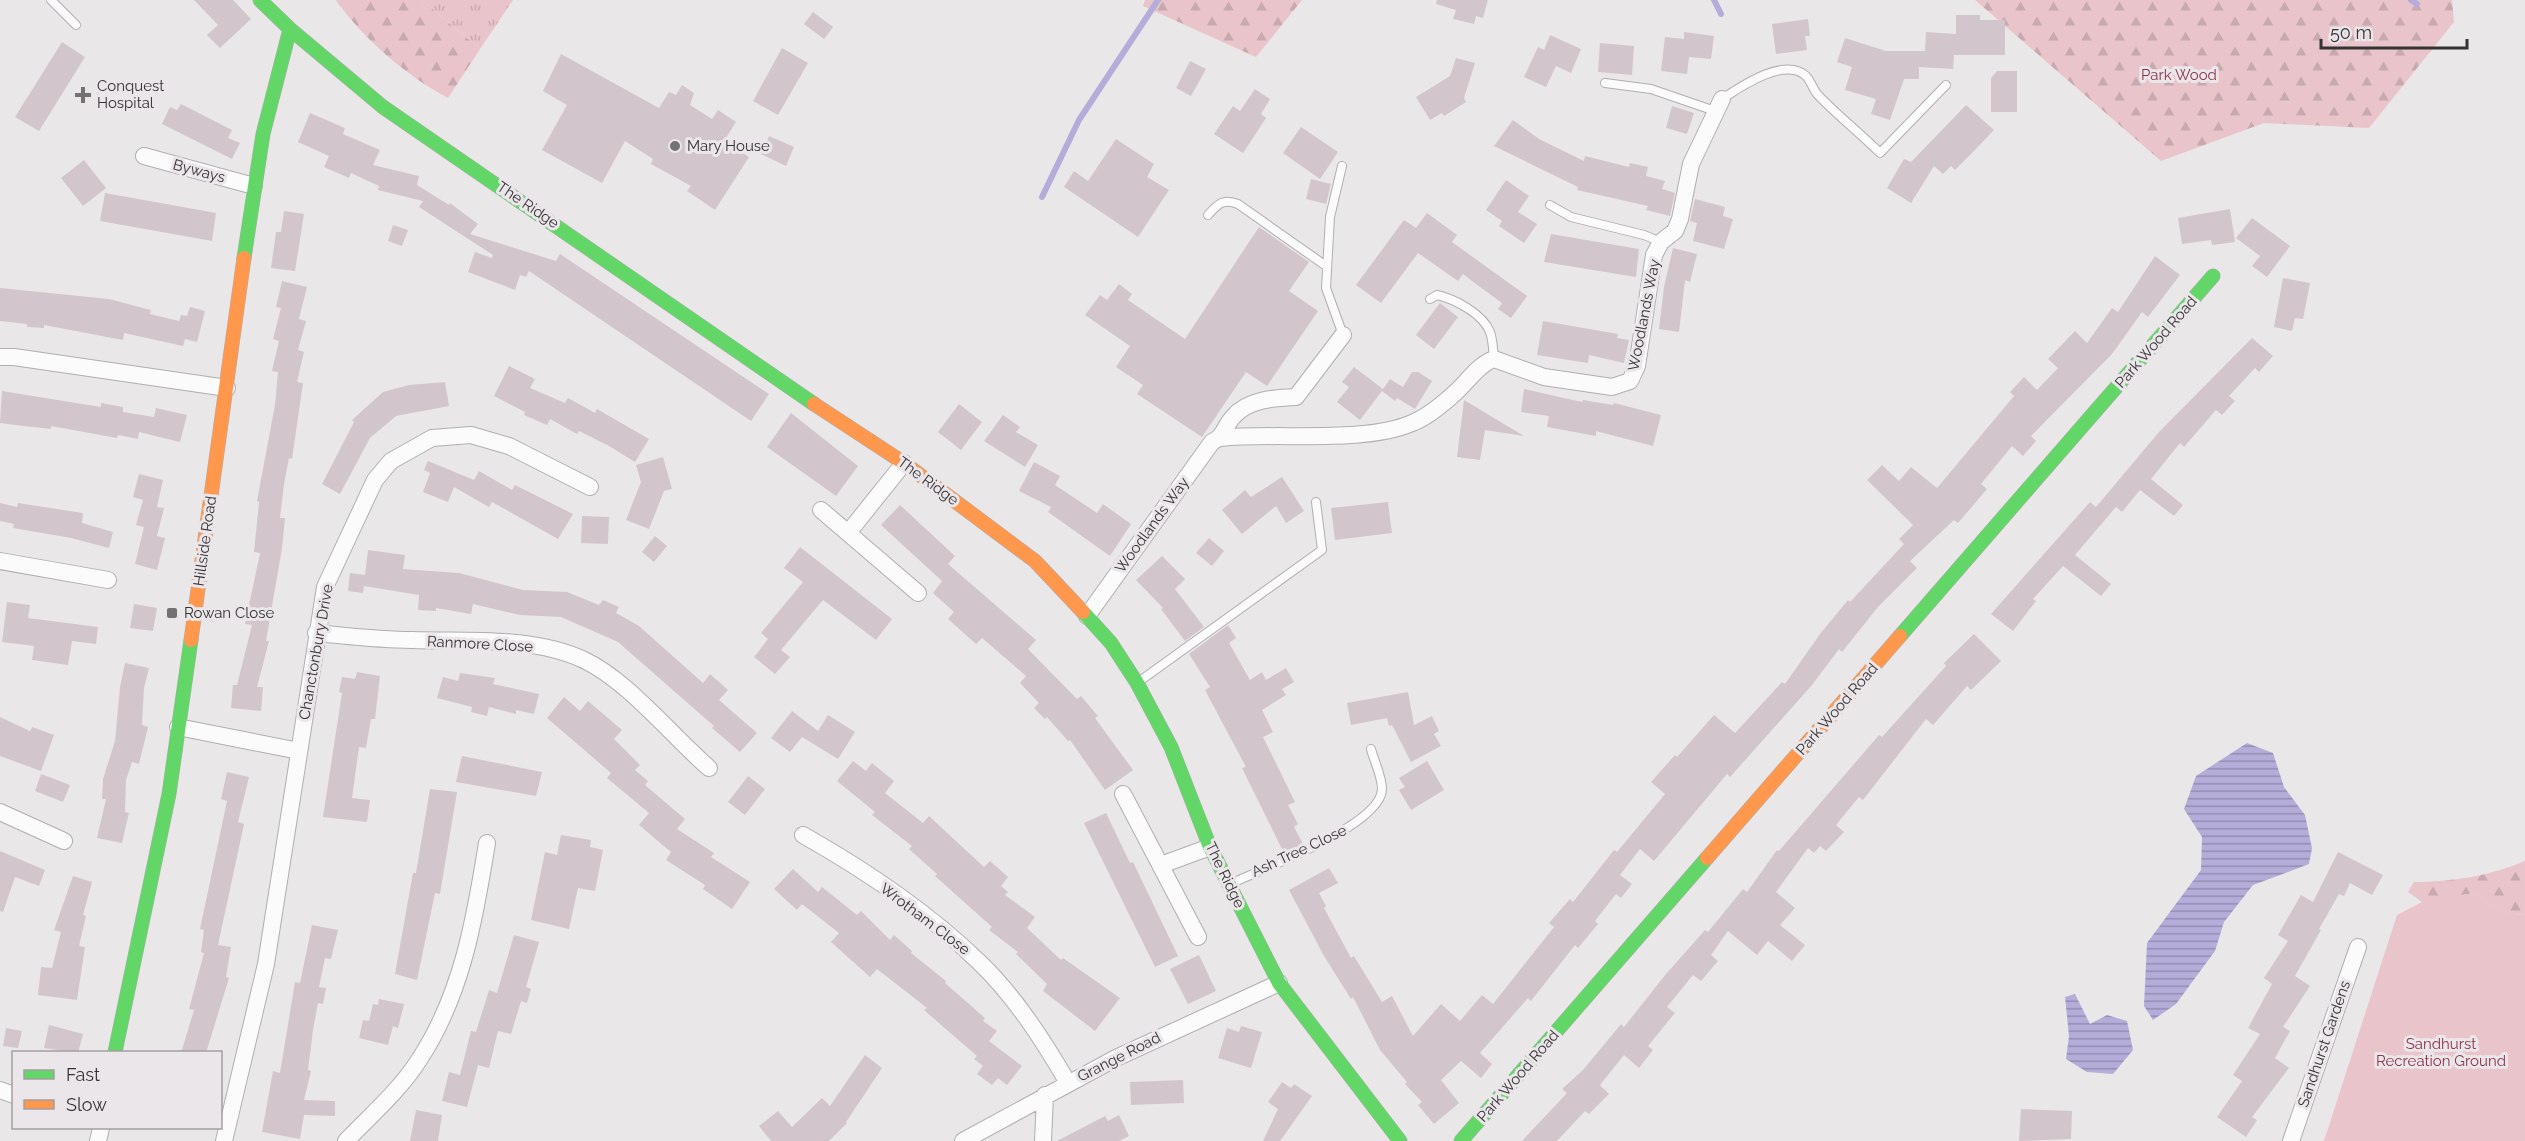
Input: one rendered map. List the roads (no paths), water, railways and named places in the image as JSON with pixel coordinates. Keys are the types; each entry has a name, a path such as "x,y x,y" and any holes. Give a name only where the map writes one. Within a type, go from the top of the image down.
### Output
{"street":[{"name":"The Ridge","path":"260,0 290,29 383,107 578,239 785,385 904,463 1035,561 1111,643 1137,683 1171,747 1210,847 1279,983 1400,1141"},
{"name":"Hillside Road","path":"115,1051 169,794 254,186 263,134 290,29"},
{"name":"Woodlands Way","path":"1494,359 1544,377 1612,387 1630,381 1637,366 1654,255 1661,242 1675,231 1680,219 1691,164 1718,105"},
{"name":"Byways","path":"144,156 254,186"},
{"name":"Park Wood Road","path":"1461,1141 2213,276"},
{"name":"Woodlands Way","path":"1087,616 1212,442 1221,438 1235,414 1262,400 1296,397 1343,335"},
{"path":"0,357 14,357 227,388"},
{"path":"1221,438 1250,435 1373,433 1411,424 1432,411 1482,366 1494,359"},
{"name":"Chanctonbury Drive","path":"224,1141 266,964 325,587 375,480 391,461 409,448 432,438 451,435 489,438 590,488"},
{"path":"848,533 904,463"},
{"path":"822,510 918,593"},
{"path":"0,561 108,580"},
{"name":"Ranmore Close","path":"316,633 386,640 518,644 554,649 585,661 612,678 709,768"},
{"path":"178,727 299,751"},
{"path":"1123,794 1198,937"},
{"path":"0,812 64,841"},
{"name":"Wrotham Close","path":"803,835 833,852 909,904 979,962 1007,993 1068,1083"},
{"path":"346,1141 419,1060 441,1019 460,976 472,931 487,843"},
{"path":"1161,865 1210,847"},
{"name":"Sandhurst Gardens","path":"2290,1141 2358,947"},
{"name":"Grange Road","path":"963,1141 1045,1095 1160,1036 1279,983"},
{"path":"1043,1141 1045,1095"}],"lane":[{"path":"51,0 76,25"},
{"path":"1605,83 1652,89 1718,105 1745,83 1787,69 1797,70 1806,76 1817,94 1880,153 1946,85"},
{"path":"1342,166 1330,217 1326,288 1343,335"},
{"path":"1208,215 1218,204 1229,200 1326,266"},
{"path":"1550,205 1571,218 1635,233 1661,242"},
{"path":"1430,299 1437,295 1449,298 1481,319 1489,329 1493,340 1494,359"},
{"path":"1137,683 1322,550 1316,502"},
{"name":"Ash Tree Close","path":"1229,884 1338,834 1362,820 1377,804 1382,790 1371,749"}],"waterway":[{"path":"1042,197 1079,120 1158,0"},
{"path":"1714,0 1721,14"},
{"path":"2411,0 2417,4"}],"place":[{"name":"Conquest Hospital","path":"83,95"},
{"name":"Mary House","path":"675,146"},
{"name":"Rowan Close","path":"172,613"}],"park label":[{"name":"Park Wood","path":"2179,75"},
{"name":"Sandhurst Recreation Ground","path":"2441,1052"}]}
